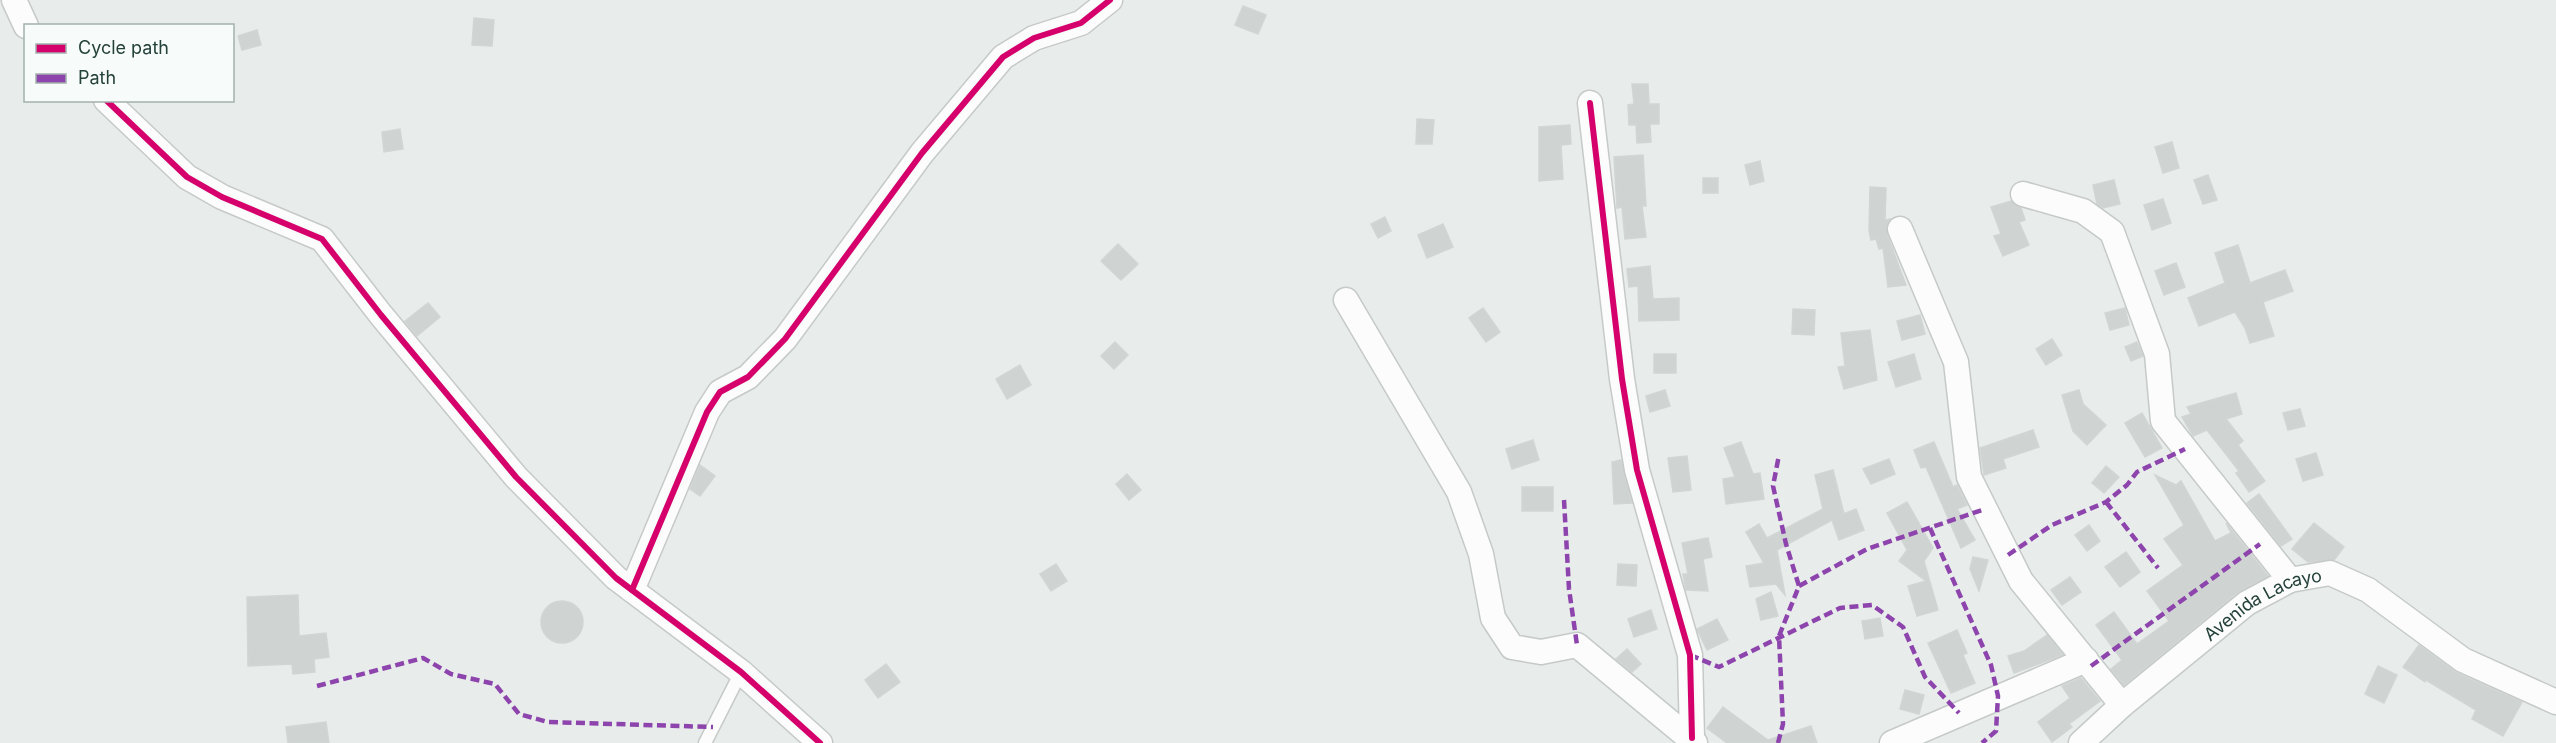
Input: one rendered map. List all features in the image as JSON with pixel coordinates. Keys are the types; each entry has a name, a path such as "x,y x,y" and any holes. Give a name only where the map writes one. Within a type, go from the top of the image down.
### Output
{"street":[{"path":"14,0 25,24"},
{"path":"632,590 707,412 720,392 748,377 785,339 922,153 1003,57 1034,39 1081,23 1110,0"},
{"path":"108,102 187,177 222,197 322,239 381,315 516,477 616,578 741,672 820,743"},
{"path":"1590,103 1626,402 1637,470 1690,655 1694,740"},
{"path":"2023,194 2084,211 2112,232 2157,354 2163,421 2290,580"},
{"path":"1900,229 1956,362 1969,477 2020,581 2122,705"},
{"path":"1346,300 1459,492 1480,554 1494,618 1512,647 1541,652 1577,645 1694,740"},
{"name":"Avenida Lacayo","path":"2081,743 2122,705 2247,603 2290,580 2331,573 2368,590 2463,660 2556,702"},
{"path":"1892,743 2086,660"}],"lane":[{"path":"705,743 741,672"}],"building":[{"path":"1243,6 1266,15 1258,34 1235,25"},
{"path":"474,18 494,20 492,46 472,45"},
{"path":"257,30 261,45 242,50 238,36"},
{"path":"1632,84 1648,84 1649,104 1659,104 1659,124 1650,124 1651,142 1637,143 1636,125 1629,125 1628,105 1634,104"},
{"path":"1417,119 1434,120 1432,144 1416,144"},
{"path":"1570,125 1571,144 1561,145 1563,179 1539,181 1539,127"},
{"path":"400,129 403,149 384,152 382,132"},
{"path":"2172,142 2179,168 2163,173 2155,147"},
{"path":"1643,155 1646,206 1642,206 1646,237 1625,239 1622,207 1617,208 1614,157"},
{"path":"1760,161 1764,181 1750,185 1745,165"},
{"path":"2208,175 2217,200 2203,204 2194,180"},
{"path":"1703,178 1718,178 1718,193 1703,193"},
{"path":"2114,180 2120,204 2103,208 2097,204 2093,185"},
{"path":"1870,187 1886,188 1885,220 1890,219 1886,227 1887,234 1906,285 1888,287 1883,248 1879,249 1876,239 1871,240 1869,231"},
{"path":"2163,199 2171,223 2152,230 2144,205"},
{"path":"2011,201 2021,208 2025,220 2019,222 2029,245 2003,256 1994,236 2001,234 1991,207"},
{"path":"1385,217 1391,231 1378,238 1371,224"},
{"path":"1443,224 1453,247 1427,258 1418,235"},
{"path":"1118,244 1138,264 1121,280 1101,261"},
{"path":"2238,245 2250,283 2285,270 2293,291 2263,302 2274,336 2250,343 2245,328 2235,312 2199,326 2188,298 2225,283 2215,253"},
{"path":"2176,263 2185,287 2164,295 2155,271"},
{"path":"1650,266 1653,299 1679,298 1679,320 1639,321 1638,286 1629,287 1627,269"},
{"path":"428,303 440,317 417,336 405,321"},
{"path":"1483,308 1500,332 1486,342 1469,318"},
{"path":"2125,308 2129,325 2110,330 2105,313"},
{"path":"1793,309 1815,310 1814,335 1792,334"},
{"path":"1920,315 1925,334 1902,340 1897,321"},
{"path":"1870,330 1877,380 1844,389 1838,367 1845,366 1841,333"},
{"path":"2052,339 2062,355 2046,365 2036,349"},
{"path":"1115,342 1128,355 1114,369 1101,356"},
{"path":"2137,342 2143,356 2131,361 2125,347"},
{"path":"1654,354 1676,354 1676,373 1654,373"},
{"path":"1914,354 1921,379 1896,387 1888,362"},
{"path":"1020,365 1031,385 1007,399 996,379"},
{"path":"1665,390 1670,406 1650,412 1646,396"},
{"path":"2079,390 2083,404 2106,425 2087,445 2073,431 2062,395"},
{"path":"2236,393 2242,414 2226,419 2243,441 2238,445 2265,481 2249,492 2236,473 2239,471 2207,430 2193,436 2182,417 2191,414 2187,407"},
{"path":"2300,409 2305,426 2288,430 2283,413"},
{"path":"2142,413 2162,448 2145,457 2125,423"},
{"path":"2033,430 2039,447 2003,459 2006,468 1984,475 1980,448"},
{"path":"1533,440 1539,460 1512,469 1506,449"},
{"path":"1741,442 1753,474 1760,473 1764,499 1726,504 1723,479 1735,477 1724,448"},
{"path":"1934,442 1953,487 1957,485 1967,505 1957,509 1975,540 1961,548 1926,467 1921,468 1914,450"},
{"path":"2316,453 2323,475 2303,481 2296,459"},
{"path":"1687,456 1691,490 1673,492 1668,458"},
{"path":"1889,459 1895,474 1871,484 1863,469"},
{"path":"1621,460 1632,503 1614,504 1612,462"},
{"path":"700,465 715,476 700,496 690,489"},
{"path":"2106,466 2119,477 2104,493 2092,483"},
{"path":"1833,470 1844,514 1856,509 1864,530 1839,540 1832,520 1777,550 1785,595 1776,584 1750,587 1746,566 1764,563 1746,532 1759,524 1767,538 1823,509 1815,475"},
{"path":"1127,474 1141,490 1129,500 1116,484"},
{"path":"2155,475 2176,485 2181,481 2215,541 2231,533 2226,523 2268,576 2238,592 2124,685 2111,669 2122,660 2096,625 2114,612 2137,644 2169,621 2147,591 2183,565 2164,539 2184,525"},
{"path":"1522,487 1553,487 1553,511 1522,511"},
{"path":"2259,494 2292,539 2281,546 2247,503"},
{"path":"1907,502 1933,548 1924,561 1938,610 1917,616 1908,586 1926,581 1899,561 1907,550 1887,513"},
{"path":"2314,523 2344,547 2334,560 2308,562 2292,549"},
{"path":"2089,525 2100,541 2087,551 2075,535"},
{"path":"1708,538 1712,557 1703,559 1708,591 1686,590 1683,574 1688,574 1682,543"},
{"path":"2126,552 2140,572 2120,587 2105,567"},
{"path":"1973,557 1988,560 1979,591 1970,569"},
{"path":"1056,564 1067,581 1051,591 1040,574"},
{"path":"1618,564 1637,565 1636,586 1617,585"},
{"path":"2070,577 2081,592 2062,605 2051,590"},
{"path":"1771,592 1778,616 1761,620 1756,599"},
{"path":"298,595 299,636 326,633 329,657 314,659 315,672 293,674 292,664 248,666 247,597"},
{"path":"562,601 577,607 583,622 577,637 562,643 547,637 541,622 547,607"},
{"path":"1651,610 1657,629 1634,637 1628,619"},
{"path":"1880,618 1883,636 1865,639 1862,621"},
{"path":"1717,619 1728,640 1707,650 1697,629"},
{"path":"1957,630 1967,653 1963,655 1975,683 1951,693 1928,643"},
{"path":"2047,635 2063,655 2014,673 2008,656 2024,651"},
{"path":"2419,645 2457,673 2522,702 2503,736 2472,719 2476,710 2403,667"},
{"path":"1627,649 1641,664 1632,672 1616,659"},
{"path":"886,664 900,682 878,698 865,680"},
{"path":"2378,666 2397,675 2384,703 2365,694"},
{"path":"2081,678 2100,701 2069,724 2072,727 2052,742 2038,722 2070,698 2062,686"},
{"path":"1905,690 1924,695 1919,714 1900,709"},
{"path":"1723,707 1768,740 1811,726 1817,743 1727,743 1707,728"},
{"path":"326,722 329,743 288,743 286,727"}],"marked path":[{"path":"2008,555 2052,525 2106,502 2127,485 2137,472 2185,449"},
{"path":"1778,743 1783,724 1779,636 1799,586 1786,544 1773,486 1779,455"},
{"path":"1564,500 1569,589 1577,645"},
{"path":"2106,502 2158,568"},
{"path":"1799,586 1867,549 1985,509"},
{"path":"1930,528 1991,665 1998,696 1996,731 1982,743"},
{"path":"2091,666 2260,544"},
{"path":"1690,655 1719,667 1840,608 1872,605 1903,627 1925,677 1959,713"},
{"path":"317,686 423,658 451,674 495,684 519,714 548,722 713,727"}],"cycle path":[{"path":"632,590 707,412 720,392 748,377 785,339 922,153 1003,57 1034,38 1081,23 1110,0"},
{"path":"108,102 187,177 222,197 322,239 381,315 516,477 616,578 741,672 820,743"},
{"path":"1590,103 1622,379 1637,470 1690,655 1692,738"}]}
